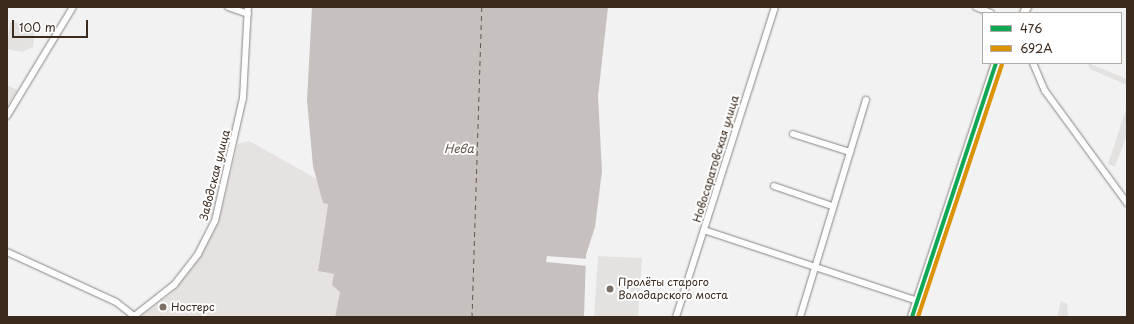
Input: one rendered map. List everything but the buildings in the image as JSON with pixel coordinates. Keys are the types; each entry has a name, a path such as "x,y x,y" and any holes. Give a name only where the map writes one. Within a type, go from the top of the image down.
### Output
{"main road":[{"path":"912,317 996,64"}],"street":[{"path":"7,116 73,7"},
{"path":"228,7 248,14"},
{"name":"Заводская улица","path":"133,317 174,285 198,254 215,221 243,98 248,7"},
{"name":"Новосаратовская улица","path":"676,317 775,7"},
{"path":"976,7 988,12"},
{"path":"1033,64 1045,91 1127,203"},
{"path":"800,317 832,206 866,100"},
{"path":"793,134 850,152"},
{"path":"774,186 832,206"},
{"path":"704,230 917,301"},
{"path":"7,252 116,302 133,317"}],"shaded area":[{"path":"10,22 25,23 35,31 33,47 22,52 7,49"},
{"path":"1088,64 1127,79 1127,85 1090,69"},
{"path":"7,85 17,90 7,106"},
{"path":"1127,106 1127,134 1115,167 1108,164"},
{"path":"249,141 319,180 323,203 328,203 318,271 334,274 340,292 335,317 141,317 173,292 201,256 219,222 238,144"},
{"path":"598,256 642,258 638,317 594,317"},
{"path":"1061,301 1067,304 1068,317 1057,317"}],"water":[{"name":"Нева","path":"312,7 608,7 598,96 602,171 595,227 586,255 584,317 335,317 340,292 332,285 334,274 318,271 328,204 323,203 313,166 307,100"}],"pier":[{"path":"547,256 588,259 588,266 546,262"}],"ferry route":[{"path":"472,317 482,7"}],"transit line":[{"name":"476","path":"912,317 996,64"},
{"name":"692А","path":"918,317 1002,65"}],"place":[{"name":"Пролёты старого Володарского моста","path":"610,289"},
{"name":"Ностерс","path":"163,307"}]}
